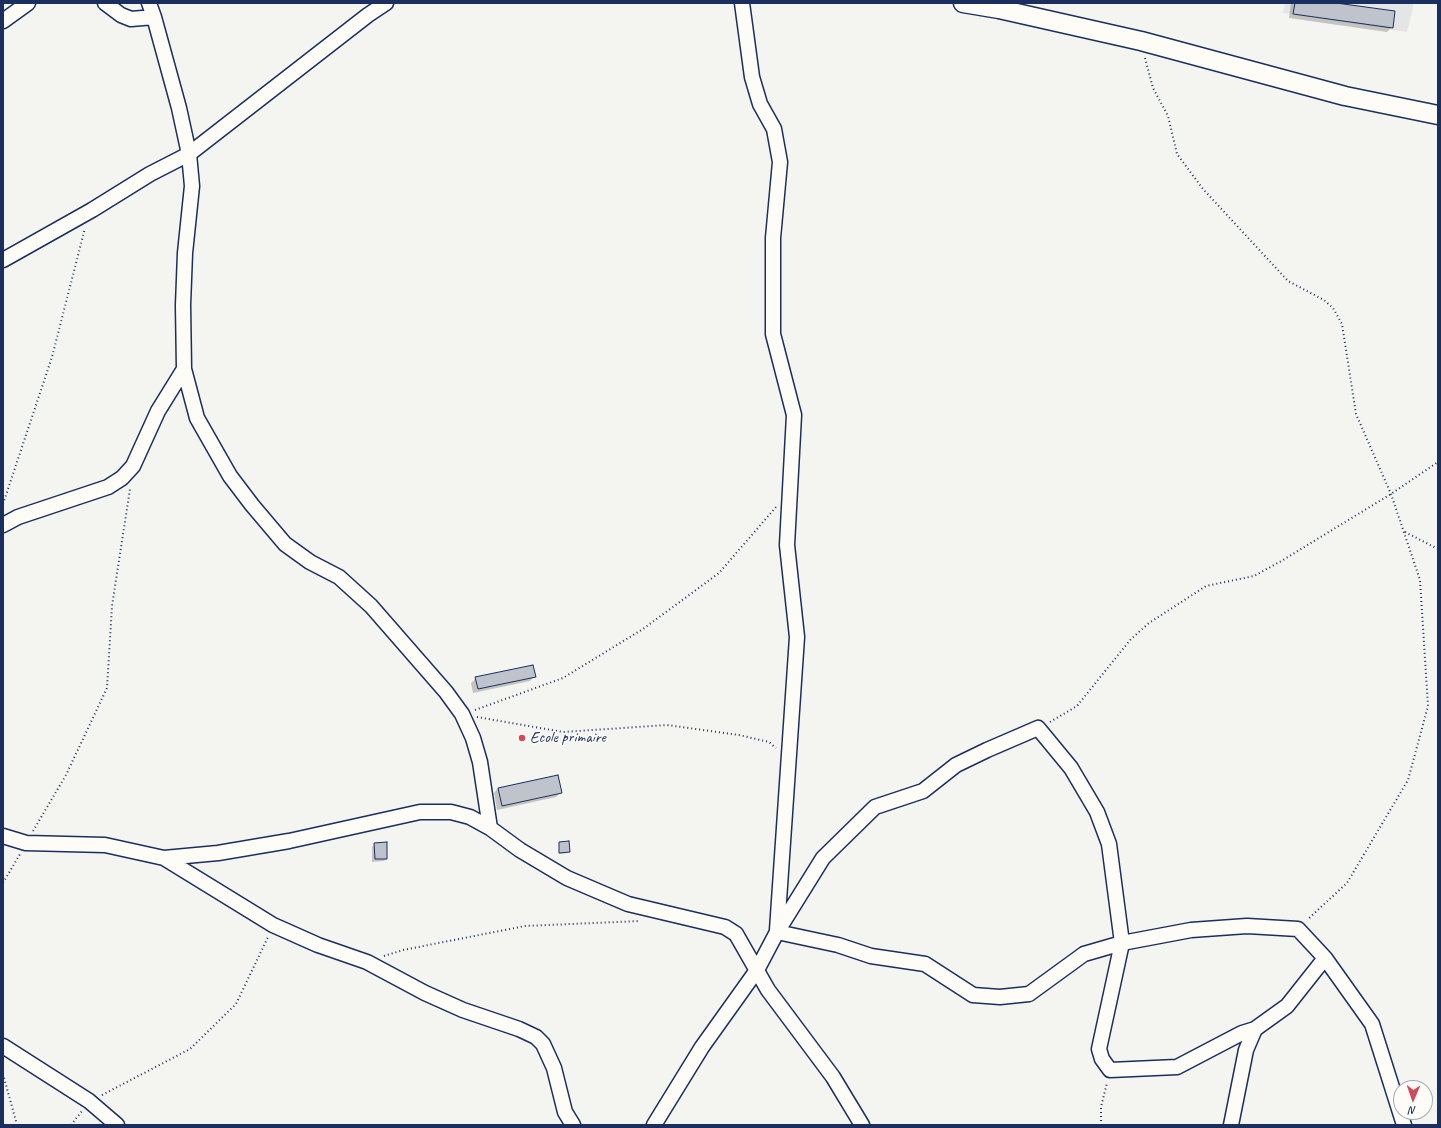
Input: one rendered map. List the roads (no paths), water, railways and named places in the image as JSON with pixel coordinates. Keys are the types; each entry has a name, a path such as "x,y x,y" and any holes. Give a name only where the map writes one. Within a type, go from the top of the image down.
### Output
{"street":[{"path":"3,22 28,3"},
{"path":"105,3 121,15 131,19 154,17"},
{"path":"149,3 154,17 189,154 192,186 185,253 184,369 197,418 227,470 252,505 285,544 310,562 338,577 371,606 446,692 462,714 473,738 480,762 490,828"},
{"path":"3,260 92,210 150,174 189,154 368,14 386,3"},
{"path":"742,3 752,77 760,104 774,129 780,162 773,238 773,334 794,415 787,545 797,637 777,932"},
{"path":"963,3 999,9 1141,41 1345,96 1438,115"},
{"path":"3,525 18,517 108,488 122,478 133,466 158,411 184,369"},
{"path":"654,1125 702,1047 756,970 777,932 824,858 875,807 923,791 956,765 986,750 1038,728 1071,768 1096,812 1109,844 1122,943 1099,1049 1102,1059 1110,1070 1177,1067 1242,1033 1255,1029 1287,1006 1325,958"},
{"path":"3,836 26,843 105,845 164,858 218,853 290,841 420,812 451,812 470,817 490,828 520,850 567,878 628,904 725,927 736,934 768,990 833,1077 862,1125"},
{"path":"164,858 273,925 318,945 367,962 432,996 463,1010 519,1028 536,1037 543,1044 550,1057 564,1107 573,1125"},
{"path":"777,932 838,945 871,956 925,964 973,995 1000,997 1029,994 1084,954 1122,943 1191,930 1247,926 1298,929 1325,958 1372,1024 1404,1125"},
{"path":"1231,1125 1246,1050 1255,1029"},
{"path":"3,1046 89,1101 117,1125"}],"place":[{"name":"Ecole primaire","path":"522,738"}]}
